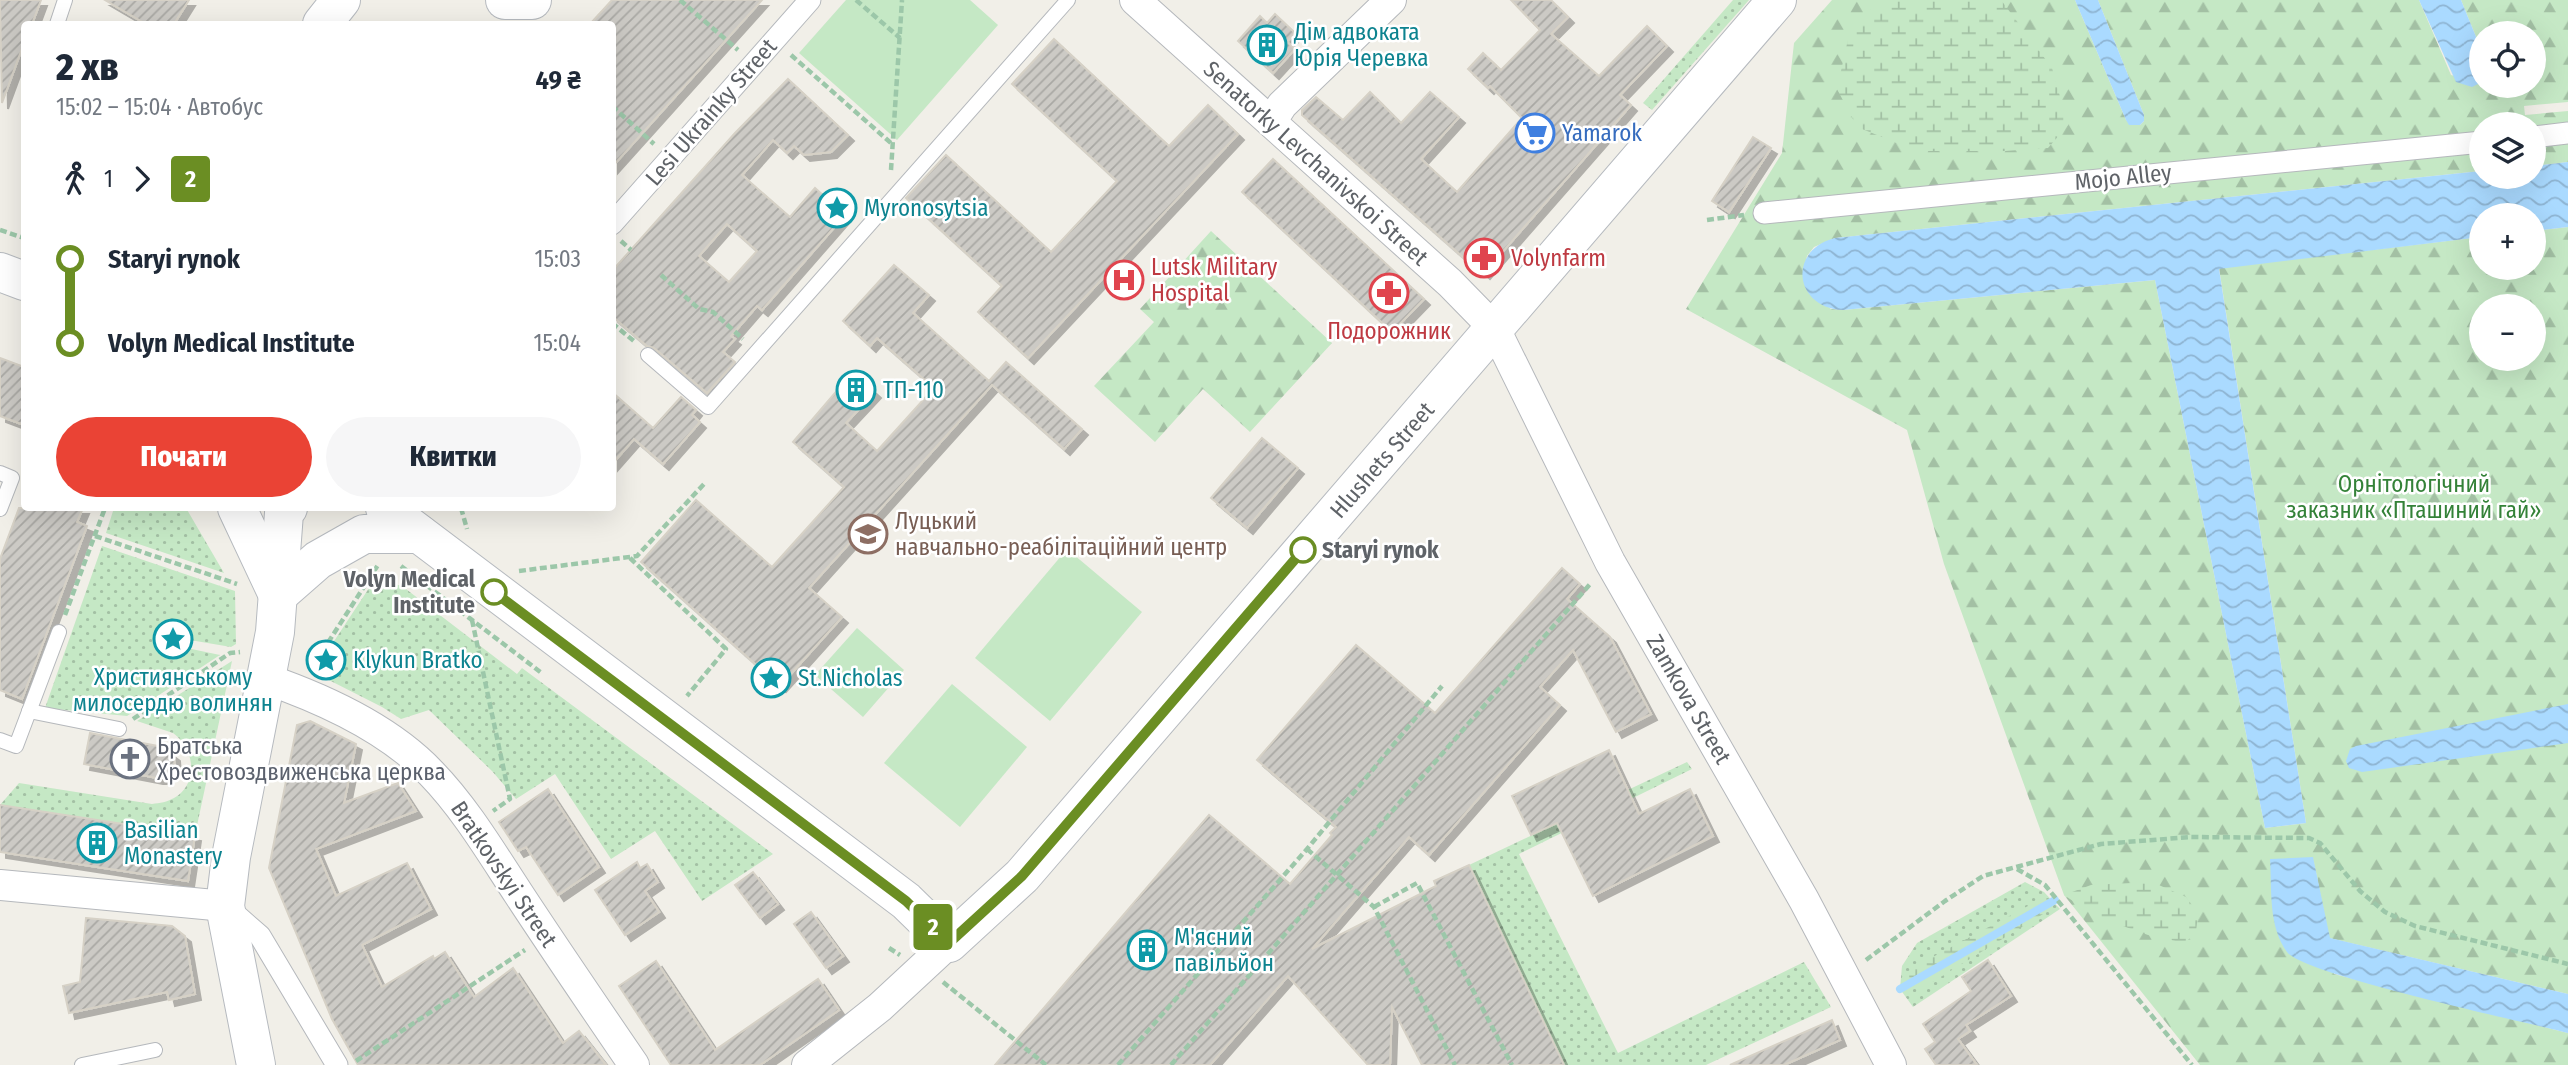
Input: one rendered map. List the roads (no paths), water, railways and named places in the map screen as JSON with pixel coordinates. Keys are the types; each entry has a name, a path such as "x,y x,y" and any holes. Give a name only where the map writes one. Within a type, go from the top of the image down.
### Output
{"main road":[{"path":"324,21 341,0"},
{"path":"505,0 532,0"},
{"name":"Hlushets Street","path":"949,943 1022,876 1777,0"},
{"path":"0,271 21,280"},
{"path":"238,511 278,595"},
{"path":"256,1065 225,906 254,666 275,632 286,511"},
{"path":"387,511 407,548"},
{"path":"278,595 318,560 363,534 407,548 906,901 949,943"}],"street":[{"name":"Lesi Ukrainky Street","path":"616,220 810,0"},
{"name":"Senatorky Levchanivskoi Street","path":"1135,0 1450,284 1495,329"},
{"path":"1270,121 1282,105 1391,0"},
{"path":"2546,135 2568,133"},
{"name":"Mojo Alley","path":"1764,213 2469,143"},
{"name":"Zamkova Street","path":"1495,329 1609,562 1797,888 1891,1065"},
{"name":"Bratkovskyi Street","path":"254,666 371,727 402,747 431,772 474,826 539,940 634,1065"},
{"path":"0,885 225,906 260,936 337,1065"},
{"path":"807,1065 880,1007 949,943"}],"lane":[{"path":"58,21 65,0"},
{"path":"648,355 708,407 1068,0"},
{"path":"0,473 12,478 0,509"},
{"path":"0,740 16,746 59,632"},
{"path":"29,711 119,729"},
{"path":"82,1065 102,1063 155,1049"}],"water":[{"path":"2075,0 2098,0 2144,115 2144,121 2140,125 2129,125 2126,120"},
{"path":"2419,0 2461,0 2470,21 2469,86 2456,82"},
{"path":"2568,162 2568,227 2546,230 2546,203 2469,203 2469,238 2219,269 2306,823 2265,828 2155,280 1843,310 1827,307 1814,300 1806,290 1803,278 1809,254 1820,244 1835,238 2469,172 2469,189 2546,189 2546,165"},
{"path":"2568,704 2568,743 2362,772 2349,768 2346,761 2350,749 2356,746"},
{"path":"2313,857 2330,938 2568,994 2568,1033 2372,985 2302,962 2287,952 2274,919 2270,859"}],"waterway":[{"path":"1900,989 2055,900"}],"place":[{"name":"Дім адвоката Юрія Черевка","path":"1267,45"},
{"name":"Yamarok","path":"1535,133"},
{"name":"Myronosytsia","path":"837,208"},
{"name":"Volynfarm","path":"1484,258"},
{"name":"Lutsk Military Hospital","path":"1124,280"},
{"name":"Подорожник","path":"1389,293"},
{"name":"ТП-110","path":"856,390"},
{"name":"Луцький навчально-реабілітаційний центр","path":"868,534"},
{"name":"Staryi rynok","path":"1303,550"},
{"name":"Volyn Medical Institute","path":"494,592"},
{"name":"Християнському милосердю волинян","path":"173,639"},
{"name":"Klykun Bratko","path":"326,660"},
{"name":"St.Nicholas","path":"771,678"},
{"name":"Братська Хрестовоздвиженська церква","path":"130,759"},
{"name":"Basilian Monastery","path":"97,843"},
{"name":"М'ясний павільйон","path":"1147,950"}],"park label":[{"name":"Орнітологічний заказник «Пташиний гай»","path":"2414,497"}]}
